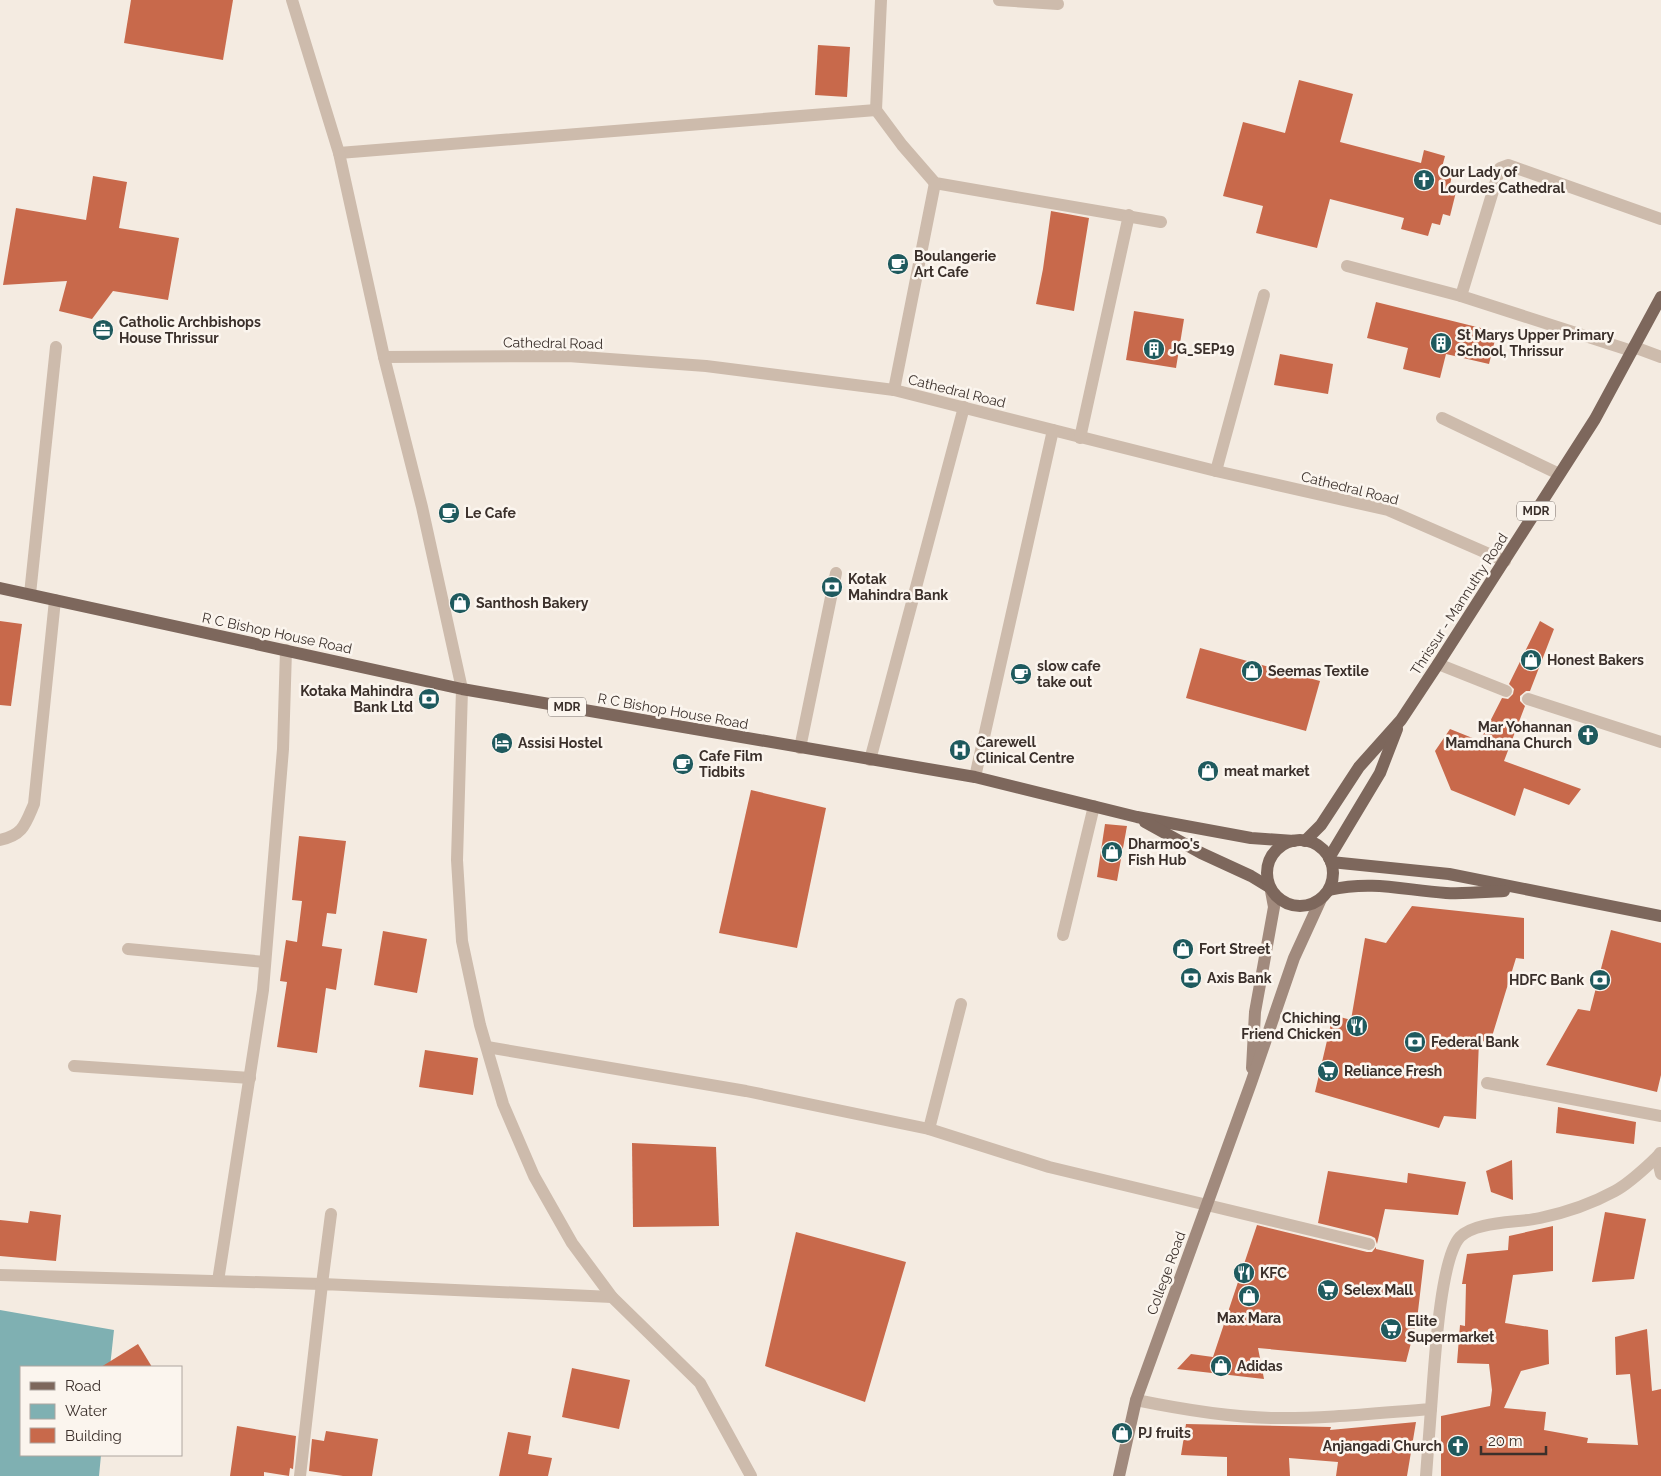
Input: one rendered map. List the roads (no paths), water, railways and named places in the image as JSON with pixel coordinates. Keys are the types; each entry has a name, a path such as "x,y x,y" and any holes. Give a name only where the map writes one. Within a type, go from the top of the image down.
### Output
{"main road":[{"name":"Thrissur - Mannuthy Road","path":"1401,720 1595,419 1661,297"},
{"name":"R C Bishop House Road","path":"0,588 462,689 975,777 1137,817"},
{"name":"MDR","path":"1300,841 1321,825 1359,767 1401,720"},
{"name":"MDR","path":"1330,860 1380,773 1401,720"},
{"path":"1137,817 1251,838 1300,841 1323,850 1330,860 1333,871 1325,894"},
{"path":"1137,817 1201,853 1251,876 1270,889 1278,900 1294,906 1312,905 1325,894 1350,885 1372,884 1447,893 1524,891"},
{"path":"1251,1084 1255,1012 1274,907 1266,878 1270,858 1281,847 1300,841"},
{"path":"1330,860 1449,874 1524,891 1661,916"},
{"name":"College Road","path":"1119,1476 1136,1400 1251,1084 1294,958 1325,894"}],"street":[{"path":"292,0 339,153 384,357 422,507 462,689 457,860 462,941 487,1048 503,1104 534,1176 572,1243 612,1297 700,1384 751,1476"},
{"path":"881,0 876,110 902,145 935,183 1161,222"},
{"path":"999,0 1058,4"},
{"path":"339,153 876,110"},
{"path":"1461,296 1500,168 1508,165 1661,219"},
{"path":"894,390 935,183"},
{"path":"1080,438 1128,215"},
{"path":"1346,266 1461,296 1661,357"},
{"path":"1216,471 1264,294"},
{"path":"30,594 56,347"},
{"name":"Cathedral Road","path":"384,357 568,356 706,366 894,390 1080,438 1388,510 1504,561"},
{"path":"870,760 964,408"},
{"path":"1442,418 1559,474"},
{"path":"975,777 1053,430"},
{"path":"800,748 836,573"},
{"path":"0,840 15,836 26,824 34,804 55,600"},
{"path":"218,1281 266,962 283,750 286,650"},
{"path":"1438,664 1506,691"},
{"path":"1528,698 1661,742"},
{"path":"1063,935 1094,806"},
{"path":"128,949 266,962"},
{"path":"929,1130 961,1004"},
{"path":"487,1048 746,1091 929,1130 1049,1167 1369,1244"},
{"path":"74,1066 250,1078"},
{"path":"1487,1083 1661,1116"},
{"path":"1659,1154 1661,1174"},
{"path":"1426,1476 1442,1302 1450,1252 1460,1237 1471,1228 1540,1218 1571,1209 1615,1191 1659,1154"},
{"path":"300,1476 331,1214"},
{"path":"0,1275 322,1284 612,1297"},
{"path":"1136,1400 1195,1412 1270,1418 1328,1417 1431,1409"}],"water":[{"path":"0,1310 114,1330 110,1366 20,1366 20,1456 101,1456 99,1476 0,1476"}],"place":[{"name":"Our Lady of Lourdes Cathedral","path":"1424,180"},
{"name":"Boulangerie Art Cafe","path":"898,264"},
{"name":"Catholic Archbishops House Thrissur","path":"103,330"},
{"name":"St Marys Upper Primary School, Thrissur","path":"1441,343"},
{"name":"JG_SEP19","path":"1154,349"},
{"name":"Le Cafe","path":"449,513"},
{"name":"Kotak Mahindra Bank","path":"832,587"},
{"name":"Santhosh Bakery","path":"460,603"},
{"name":"Honest Bakers","path":"1531,660"},
{"name":"Seemas Textile","path":"1252,671"},
{"name":"slow cafe take out","path":"1021,674"},
{"name":"Kotaka Mahindra Bank Ltd","path":"429,699"},
{"name":"Mar Yohannan Mamdhana Church","path":"1588,735"},
{"name":"Assisi Hostel","path":"502,743"},
{"name":"Carewell Clinical Centre","path":"960,750"},
{"name":"Cafe Film Tidbits","path":"683,764"},
{"name":"meat market","path":"1208,771"},
{"name":"Dharmoo's Fish Hub","path":"1112,852"},
{"name":"Fort Street","path":"1183,949"},
{"name":"Axis Bank","path":"1191,978"},
{"name":"HDFC Bank","path":"1600,980"},
{"name":"Chiching Friend Chicken","path":"1357,1026"},
{"name":"Federal Bank","path":"1415,1042"},
{"name":"Reliance Fresh","path":"1328,1071"},
{"name":"KFC","path":"1244,1273"},
{"name":"Selex Mall","path":"1328,1290"},
{"name":"Max Mara","path":"1249,1296"},
{"name":"Elite Supermarket","path":"1391,1329"},
{"name":"Adidas","path":"1221,1366"},
{"name":"PJ fruits","path":"1122,1433"},
{"name":"Anjangadi Church","path":"1458,1446"}]}
